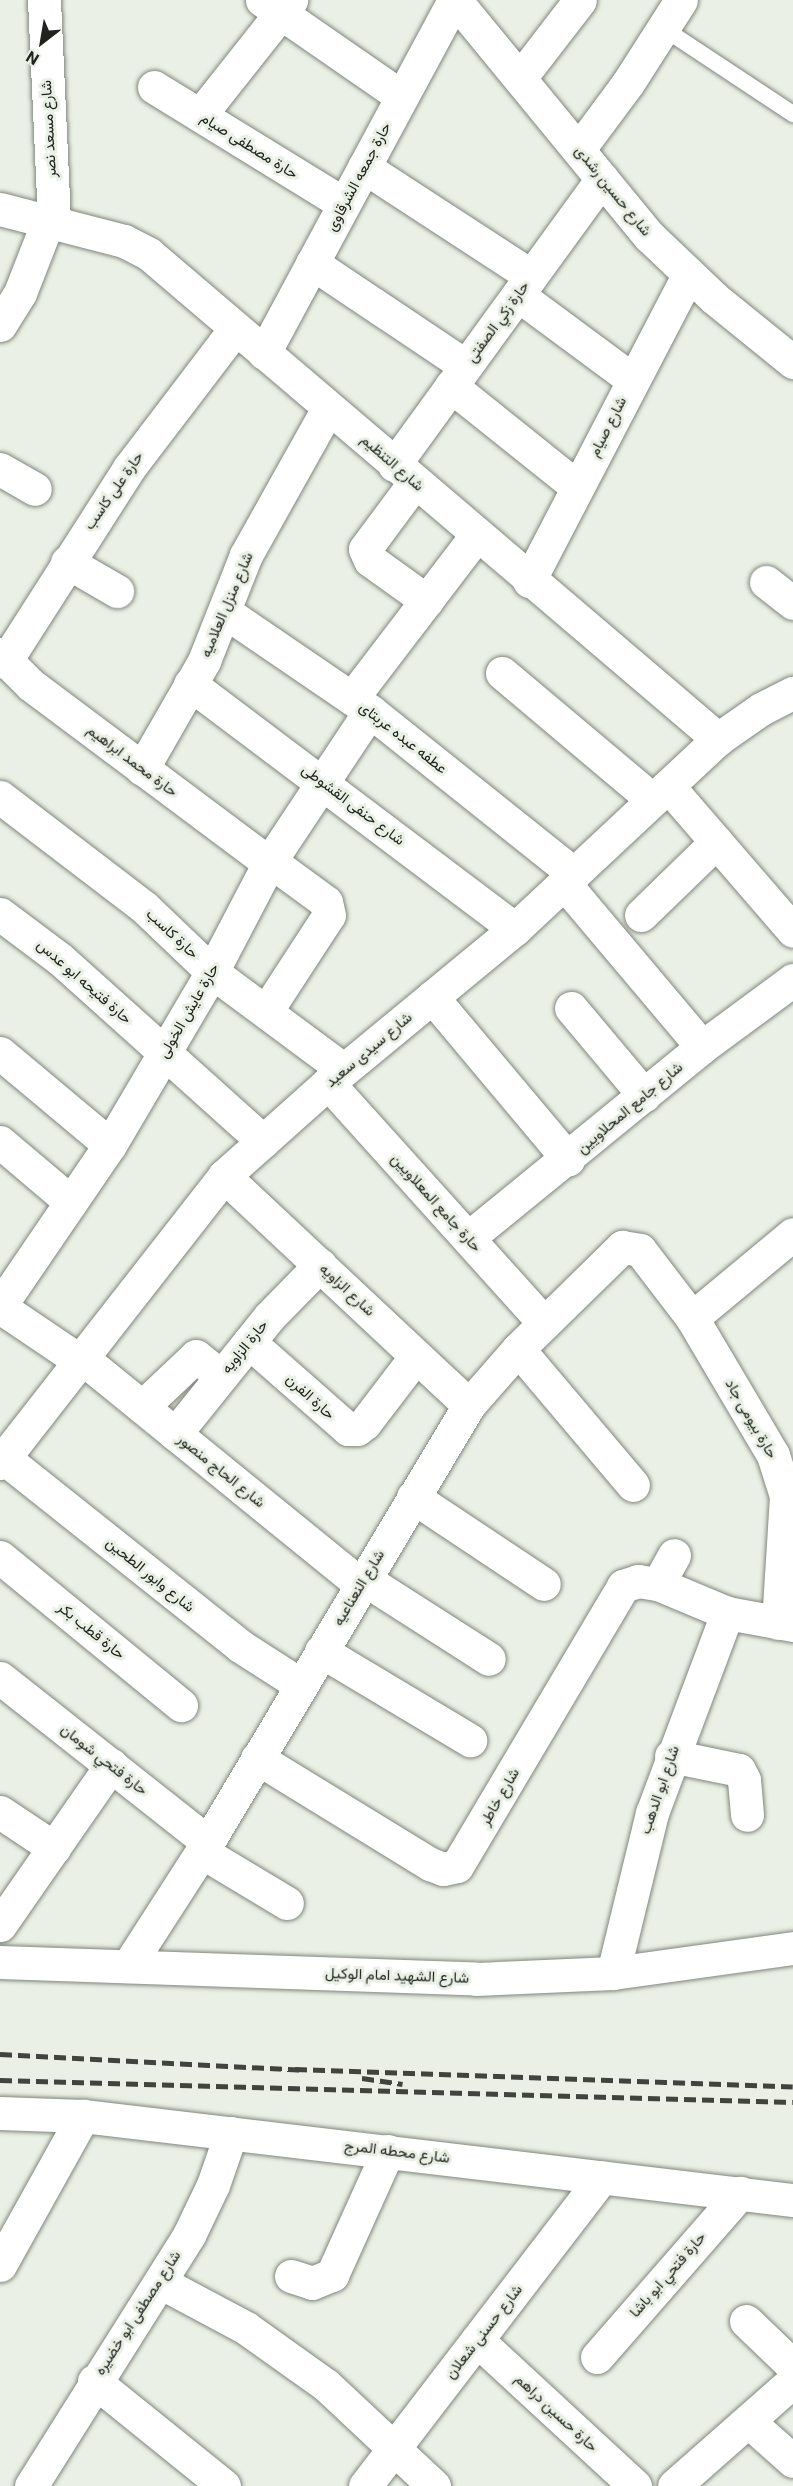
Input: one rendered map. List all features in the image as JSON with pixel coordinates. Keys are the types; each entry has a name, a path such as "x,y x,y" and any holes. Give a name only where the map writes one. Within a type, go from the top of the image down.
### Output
{"street":[{"name":"شارع مسعد نصر","path":"44,0 51,222"},
{"name":"شارع حسين رشدى","path":"455,0 649,236 689,274 793,362"},
{"name":"حارة جمعه الشرقاوى","path":"264,353 455,0"},
{"path":"520,78 580,0"},
{"path":"579,149 681,0"},
{"path":"200,116 278,4 402,97"},
{"name":"حارة مصطفى صيام","path":"154,87 344,204"},
{"path":"364,167 525,285 633,380"},
{"name":"حارة زكي الصفتى","path":"427,601 370,561 365,549 458,376 602,179"},
{"name":"شارع التنظيم","path":"0,210 124,241 149,254 476,536 718,739"},
{"path":"0,325 10,291 51,222"},
{"path":"312,263 458,376 577,487"},
{"name":"شارع صيام","path":"529,581 689,274"},
{"name":"حارة على كاسب","path":"3,658 12,623 67,562 129,468 235,329"},
{"name":"شارع منزل العلاميه","path":"142,769 190,684 225,612 246,555 328,408"},
{"path":"0,469 34,489"},
{"name":"حارة عايش الخولى","path":"0,1307 110,1145 212,972 269,862 323,781 361,704 427,601 476,536"},
{"path":"67,562 117,591"},
{"path":"766,582 793,603"},
{"name":"عطفه عبده عربتاى","path":"225,612 361,704 569,878 702,1047"},
{"name":"حارة محمد ابراهيم","path":"3,658 142,769 326,902 329,908 325,921 267,1010"},
{"path":"502,673 660,793 716,842 793,931"},
{"name":"شارع حنفى القشوطى","path":"190,684 323,781 515,929"},
{"name":"شارع سيدى سعيد","path":"2,1461 224,1176 336,1076 515,929 718,739 761,709 793,693"},
{"name":"حارة كاسب","path":"0,797 144,908 212,972 267,1010 336,1076"},
{"path":"641,915 716,842"},
{"name":"حارة فتيحه ابو عدس","path":"0,914 60,959 263,1141"},
{"name":"شارع جامع المحلاويين","path":"468,1238 568,1160 702,1047 793,980"},
{"path":"432,997 568,1160"},
{"path":"571,1008 644,1095"},
{"path":"0,1053 110,1145"},
{"name":"حارة جامع المعلاويين","path":"336,1076 468,1238 544,1323"},
{"path":"0,1142 71,1202"},
{"name":"شارع الزاويه","path":"224,1176 469,1405"},
{"path":"692,1318 793,1234"},
{"name":"حارة بيومى جاد","path":"632,1246 640,1250 692,1318 773,1455 790,1496 786,1624"},
{"name":"شارع النعناعيه","path":"128,1966 205,1847 469,1405 518,1349 615,1252 632,1246"},
{"name":"حارة الزاويه","path":"175,1434 249,1342 320,1265"},
{"name":"شارع الحاج منصور","path":"0,1307 81,1359 362,1582 489,1659"},
{"name":"حارة الفرن","path":"249,1342 348,1430 357,1430 364,1423 416,1356"},
{"path":"518,1349 633,1485"},
{"path":"142,1407 196,1356 221,1376"},
{"name":"شارع وابور الطحين","path":"2,1461 240,1646 301,1685"},
{"path":"413,1497 544,1584"},
{"path":"674,1555 658,1584 727,1613 786,1624"},
{"name":"حارة قطب بكر","path":"0,1557 182,1705"},
{"name":"شارع خاطر","path":"257,1758 430,1864 443,1869 457,1866 624,1586 638,1581 658,1584"},
{"name":"شارع ابو الدهب","path":"613,1972 635,1871 671,1756 727,1613"},
{"path":"321,1651 470,1740"},
{"name":"حارة فتحي شومان","path":"0,1678 111,1765 205,1847 287,1903"},
{"path":"671,1756 739,1770 744,1780 747,1815"},
{"path":"0,1925 111,1765"},
{"path":"0,1812 54,1848"},
{"name":"شارع الشهيد امام الوكيل","path":"0,1962 476,1979 613,1972 793,1948"},
{"name":"شارع محطه المرج","path":"0,2113 83,2116 793,2200"},
{"path":"0,2265 83,2116"},
{"name":"شارع مصطفى ابو خضيره","path":"31,2486 94,2380 160,2282 213,2185 231,2133"},
{"path":"291,2276 312,2283 333,2275 388,2151"},
{"name":"شارع حسنى شعلان","path":"365,2486 602,2177"},
{"name":"حارة فتحي ابو باشا","path":"597,2357 740,2193"},
{"path":"160,2282 246,2328 326,2385 434,2486"},
{"path":"746,2322 793,2366"},
{"name":"حارة حسين دراهم","path":"477,2340 635,2486"},
{"path":"94,2380 224,2486"},
{"path":"674,2486 793,2381"},
{"path":"748,2421 793,2461"}],"lane":[{"path":"663,28 793,114"}],"railway":[{"path":"0,2054 303,2070"},
{"path":"295,2069 793,2086"},
{"path":"362,2078 403,2084"},
{"path":"0,2080 793,2102"}]}
